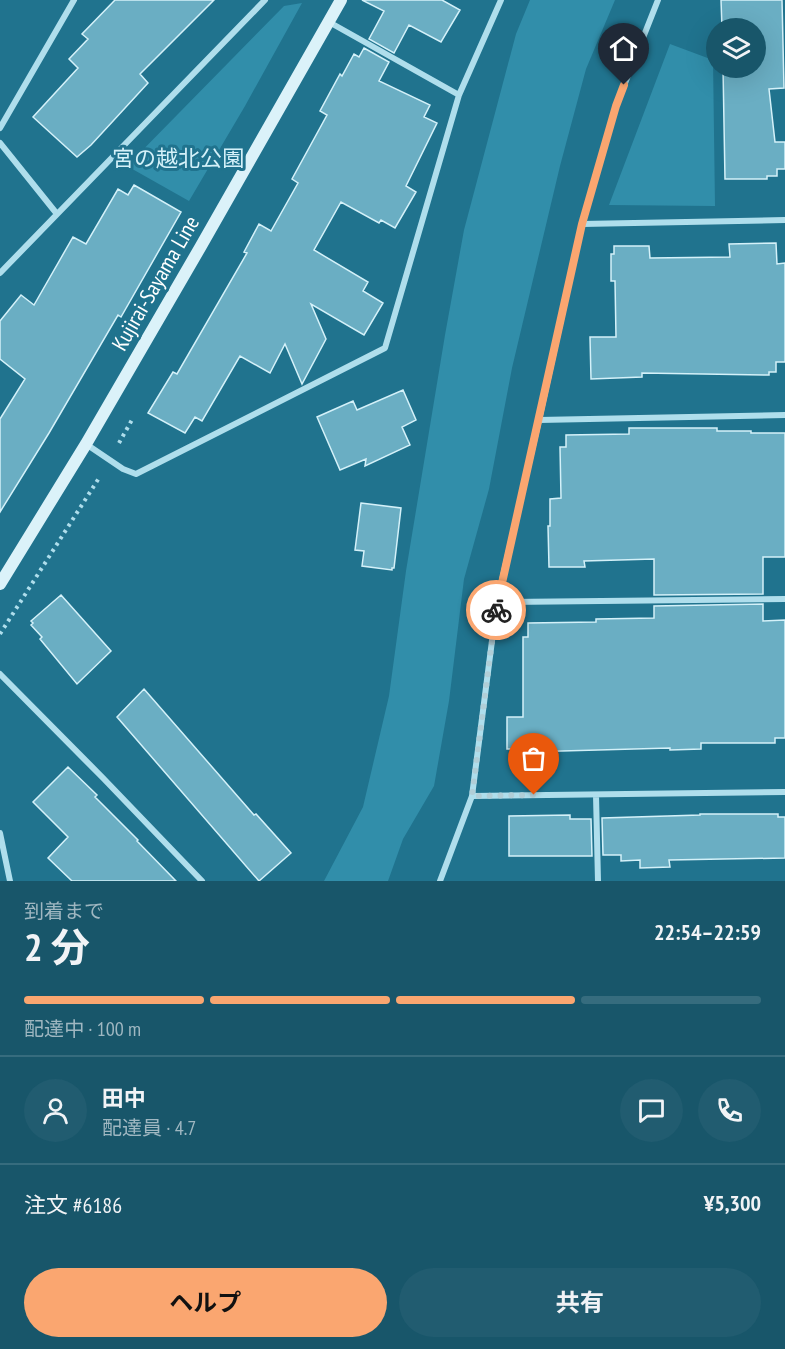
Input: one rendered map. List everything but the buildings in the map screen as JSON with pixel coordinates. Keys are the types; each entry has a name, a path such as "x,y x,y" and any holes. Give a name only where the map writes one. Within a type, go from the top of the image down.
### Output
{"main road":[{"name":"Kujirai-Sayama Line","path":"0,584 86,444 190,266 341,0"}],"street":[{"path":"0,128 74,0"},
{"path":"0,273 265,0"},
{"path":"86,444 123,469 136,474 385,348 459,95 501,0"},
{"path":"440,881 472,796 497,602 582,224 616,106 658,0"},
{"path":"329,22 459,95"},
{"path":"0,143 57,214"},
{"path":"582,224 785,220"},
{"path":"539,420 785,415"},
{"path":"497,602 785,599"},
{"path":"0,674 202,881"},
{"path":"472,796 785,792"},
{"path":"596,795 598,881"},
{"path":"0,833 10,881"}],"green space":[{"path":"530,0 615,0 586,69 560,166 512,368 489,489 464,579 449,701 434,786 403,839 388,881 324,881 363,807 389,696 406,571 464,230 516,34"},
{"name":"宮の越北公園","path":"302,3 189,201 127,166 284,6"},
{"path":"670,44 706,57 706,78 713,78 715,206 609,205"}],"way so far":[{"path":"496,610 472,796 534,795"}],"route":[{"path":"496,610 582,224 624,85"}]}
